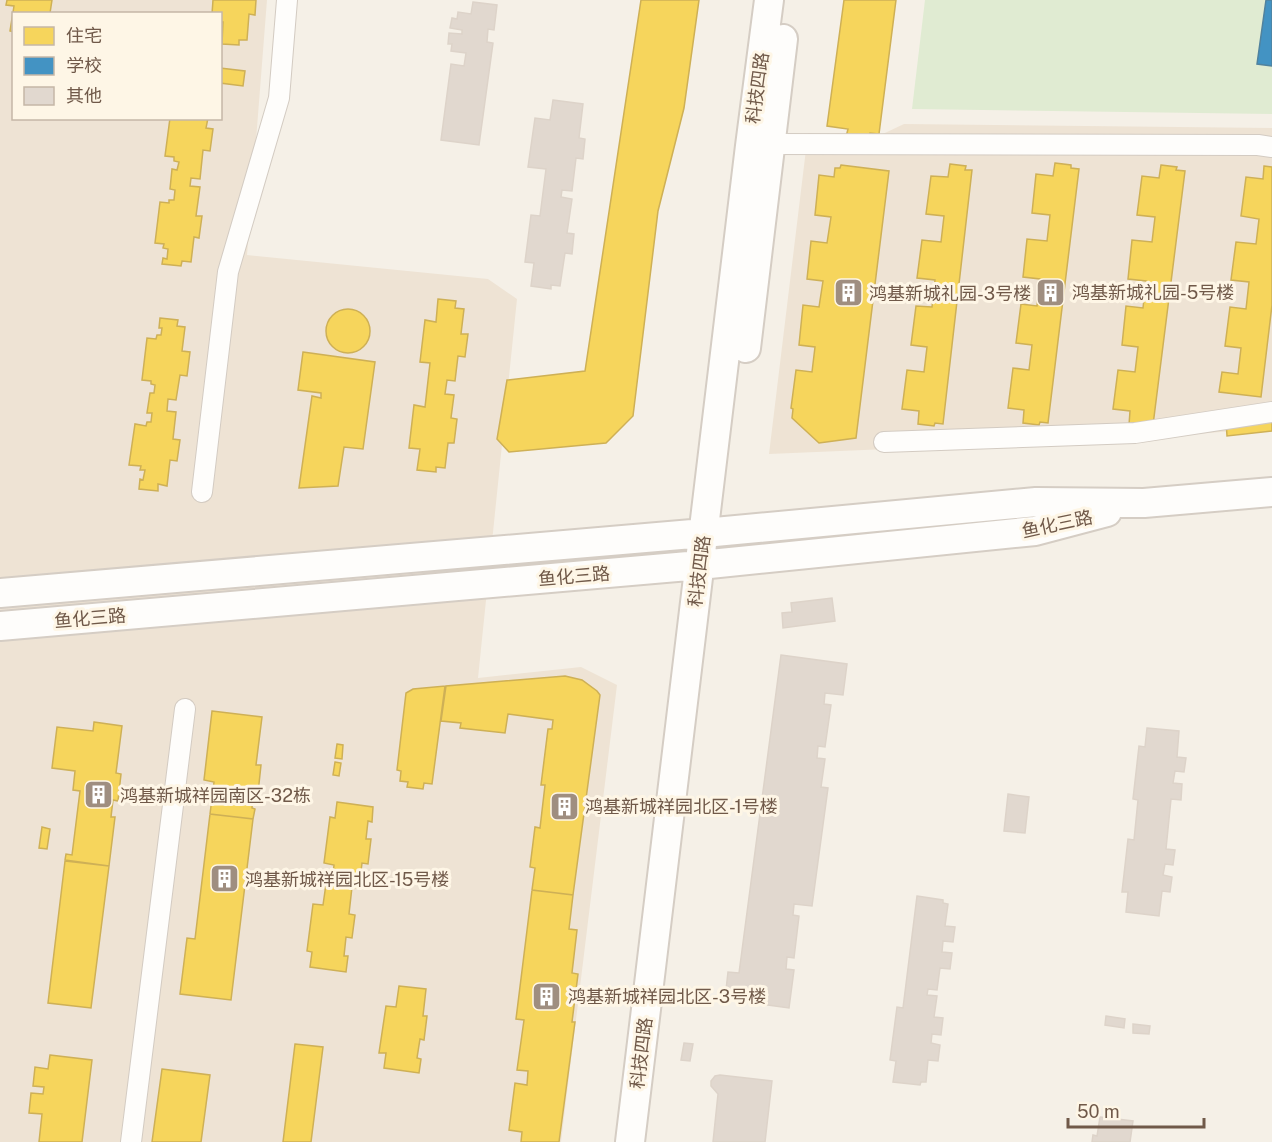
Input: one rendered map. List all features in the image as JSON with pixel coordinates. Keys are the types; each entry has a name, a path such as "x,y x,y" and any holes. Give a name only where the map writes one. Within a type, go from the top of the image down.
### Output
{"street":[{"path":"202,492 228,272 279,98 287,0"},
{"name":"科技四路","path":"650,1142 769,0"},
{"name":"科技四路","path":"713,532 771,144 788,0"},
{"path":"771,144 1258,145 1272,147"},
{"path":"884,442 1135,433 1272,412"},
{"name":"鱼化三路","path":"0,593 1036,502 1144,503 1272,492"},
{"name":"鱼化三路","path":"0,626 710,564 1035,531 1144,503"},
{"name":"科技四路","path":"630,1142 710,564"},
{"path":"131,1142 185,709"}],"shaded area":[{"path":"0,0 267,0 247,255 488,279 517,299 478,678 581,667 617,685 561,1142 0,1142"},
{"path":"904,124 1272,128 1272,428 1144,438 769,454 808,133 870,140"}],"green space":[{"path":"925,0 1272,0 1272,114 912,109"}],"building: 住宅":[{"path":"7,0 52,0 50,12 13,12 14,6 6,5"},
{"path":"213,0 256,0 255,15 249,14 247,40 239,40 239,45 222,44 222,12 212,12"},
{"path":"641,0 699,0 684,108 658,211 633,416 606,443 509,452 497,439 507,380 585,371"},
{"path":"844,0 896,0 879,134 870,133 869,141 846,137 848,129 827,126"},
{"path":"222,68 245,71 243,86 222,83"},
{"path":"170,120 208,120 206,128 213,129 210,151 203,150 200,179 191,178 190,186 200,187 196,216 202,216 199,238 194,237 191,262 182,261 181,266 162,264 163,258 167,259 168,249 163,248 164,244 155,243 160,202 169,203 169,200 174,200 175,190 170,189 172,169 177,170 179,162 174,161 174,157 165,156"},
{"name":"鸿基新城礼园-5号楼","path":"1055,163 1071,165 1071,168 1079,169 1048,423 1040,422 1039,425 1023,423 1024,410 1008,408 1013,368 1029,370 1032,345 1016,343 1021,304 1037,306 1040,279 1023,277 1027,239 1047,241 1050,215 1032,213 1036,174 1053,176"},
{"path":"950,164 966,166 965,170 972,170 943,424 935,423 934,426 918,424 919,411 902,409 907,370 924,372 927,347 911,345 916,306 932,307 935,280 917,278 922,240 941,242 944,216 926,214 931,176 948,177"},
{"name":"鸿基新城礼园-3号楼","path":"841,165 889,171 856,438 819,443 792,418 793,409 791,408 796,370 812,372 815,347 799,345 803,305 819,307 823,281 807,279 811,241 827,243 831,217 815,215 819,175 834,177 835,168 840,168"},
{"path":"1161,165 1177,167 1176,170 1185,171 1153,425 1129,425 1130,411 1113,409 1118,370 1135,372 1138,347 1122,345 1126,306 1143,308 1146,281 1128,279 1132,240 1152,242 1155,217 1137,215 1142,176 1159,178"},
{"path":"1264,166 1272,167 1272,305 1261,397 1219,392 1222,372 1238,374 1241,348 1225,346 1230,307 1246,309 1249,282 1231,280 1236,242 1256,244 1259,219 1241,216 1246,177 1263,179"},
{"path":"438,299 456,301 455,308 464,309 461,334 468,334 465,357 458,356 455,381 447,380 445,394 454,395 451,418 457,419 454,443 448,443 445,468 436,467 436,472 417,470 420,449 409,448 414,405 425,407 430,363 420,362 425,320 436,322"},
{"path":"348,309 357,310 364,315 369,322 369,340 364,347 357,352 348,353 339,352 332,347 327,340 326,331 327,322 332,315 339,310"},
{"path":"160,318 178,320 177,326 185,327 182,351 190,352 187,376 180,375 176,400 168,399 167,411 176,412 173,439 180,440 177,461 170,460 167,486 158,484 158,491 139,489 140,479 143,480 145,470 140,470 141,466 129,465 135,424 146,426 147,422 151,422 152,413 147,413 150,393 154,393 155,385 151,384 151,381 142,380 147,338 156,339 157,335 161,335"},
{"path":"303,352 375,362 363,449 344,447 338,486 299,488 312,396 321,398 321,393 298,390"},
{"path":"1272,417 1272,431 1227,436 1226,421"},
{"name":"鸿基新城祥园北区-1号楼","path":"565,676 582,680 600,695 573,895 532,890 535,868 530,867 535,827 540,828 545,785 541,785 548,729 552,729 553,720 508,714 505,733 460,728 461,723 441,721 446,686"},
{"path":"445,686 432,784 424,783 423,789 407,787 408,782 400,781 401,771 397,770 406,693 413,689"},
{"path":"212,711 262,717 256,765 261,765 258,793 253,792 252,808 255,809 253,819 210,814 214,782 204,780"},
{"name":"鸿基新城祥园南区-32栋","path":"94,722 122,726 116,773 121,774 118,801 113,800 111,817 115,817 109,866 65,860 66,854 72,855 80,791 73,790 75,771 52,768 57,727 93,731"},
{"path":"337,744 343,745 342,759 335,758"},
{"path":"335,762 341,763 339,776 333,775"},
{"path":"337,802 373,807 372,822 368,821 366,839 371,839 368,864 362,863 359,888 352,887 349,914 355,915 352,938 346,937 344,956 348,956 346,972 310,967 312,952 307,951 313,904 323,905 326,884 332,885 334,865 324,863 330,817 335,818"},
{"name":"鸿基新城祥园北区-15号楼","path":"210,814 253,819 231,1000 180,994 187,938 195,939"},
{"path":"42,827 50,829 47,849 39,848"},
{"path":"65,861 109,866 91,1008 48,1003"},
{"name":"鸿基新城祥园北区-3号楼","path":"532,890 573,895 569,929 577,930 572,973 578,974 572,1022 575,1022 559,1142 521,1142 522,1132 509,1130 515,1083 527,1085 528,1071 517,1070 524,1020 516,1019"},
{"path":"399,986 426,989 423,1016 427,1016 424,1040 420,1039 417,1058 421,1059 419,1073 384,1068 386,1053 379,1053 386,1006 396,1007"},
{"path":"295,1044 323,1047 311,1142 283,1142"},
{"path":"50,1055 92,1060 82,1142 39,1142 42,1114 29,1113 31,1093 43,1094 44,1087 33,1086 35,1067 48,1069"},
{"path":"162,1069 210,1075 201,1142 152,1142"}],"building: 学校":[{"path":"1266,0 1272,0 1272,66 1257,64"}],"building: 其他":[{"path":"473,2 497,5 494,30 488,29 487,42 493,43 479,145 441,140 451,64 464,66 466,53 451,51 452,44 448,44 449,33 462,34 462,30 450,28 452,18 457,19 458,12 471,14"},
{"path":"553,100 583,104 579,138 585,139 583,159 576,158 572,191 562,190 561,197 572,199 567,233 574,234 572,254 565,253 560,286 551,285 551,289 531,286 534,263 525,262 531,215 540,216 546,169 528,167 535,118 550,120"},
{"path":"832,598 835,621 783,628 782,613 792,612 791,603"},
{"path":"781,655 847,664 843,695 825,693 824,704 831,705 825,747 818,746 817,758 825,759 821,787 828,788 812,906 794,904 793,915 799,916 794,958 787,957 786,969 794,970 789,1008 725,999 728,972 739,973"},
{"path":"1147,728 1179,731 1177,757 1186,758 1184,772 1175,771 1173,783 1182,784 1181,800 1171,799 1166,849 1175,850 1173,865 1165,864 1163,875 1172,877 1170,892 1162,891 1159,916 1126,912 1128,892 1122,892 1128,839 1134,840 1138,800 1133,799 1139,746 1145,747"},
{"path":"1008,794 1029,797 1025,833 1004,831"},
{"path":"917,896 943,900 943,903 948,904 945,926 955,927 953,942 943,941 942,952 952,953 950,969 940,968 937,990 928,989 927,995 937,996 934,1017 943,1018 941,1035 932,1034 931,1043 940,1045 938,1061 928,1060 926,1082 921,1082 920,1085 893,1082 896,1061 890,1060 897,1007 903,1008"},
{"path":"1106,1016 1125,1019 1124,1028 1105,1025"},
{"path":"1133,1024 1150,1026 1149,1034 1133,1033"},
{"path":"684,1043 693,1044 690,1061 681,1060"},
{"path":"715,1076 772,1081 765,1142 713,1142 718,1094 711,1086 711,1081"},
{"path":"1100,1117 1133,1121 1130,1142 1092,1142 1093,1135 1097,1136"}],"place":[{"name":"鸿基新城礼园-5号楼","path":"1051,292"},
{"name":"鸿基新城礼园-3号楼","path":"848,293"},
{"name":"鸿基新城祥园南区-32栋","path":"99,795"},
{"name":"鸿基新城祥园北区-1号楼","path":"564,806"},
{"name":"鸿基新城祥园北区-15号楼","path":"224,879"},
{"name":"鸿基新城祥园北区-3号楼","path":"547,996"}]}
